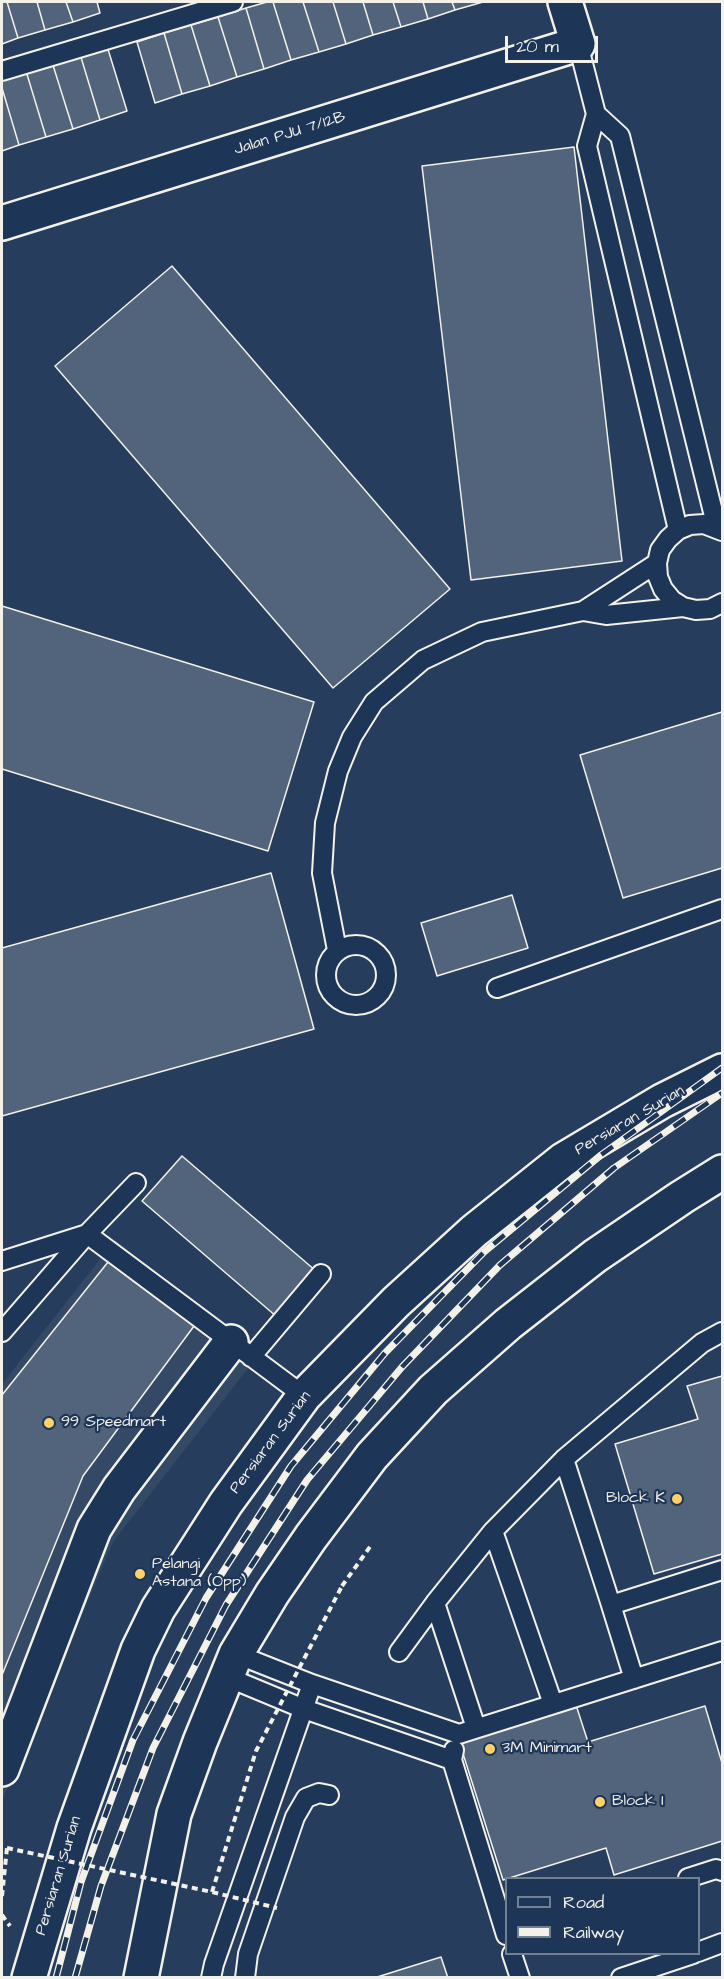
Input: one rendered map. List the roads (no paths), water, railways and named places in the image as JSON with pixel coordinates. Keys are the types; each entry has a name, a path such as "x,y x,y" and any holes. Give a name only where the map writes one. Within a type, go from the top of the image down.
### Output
{"main road":[{"path":"565,2 578,44"},
{"name":"Jalan PJU 7/12B","path":"2,223 578,44"},
{"name":"Persiaran Surian","path":"29,1977 74,1828 138,1650 158,1609 226,1503 304,1396 396,1302 448,1254 563,1160 662,1101 723,1071"},
{"path":"141,1977 174,1814 200,1742 231,1665 272,1594 311,1537 372,1456 432,1390 508,1324 595,1256 723,1172"},
{"path":"2,1769 94,1529 119,1489 241,1349"}],"lane":[{"path":"2,71 233,2"},
{"path":"578,44 596,114 587,146 678,530"},
{"path":"596,114 620,136 720,530"},
{"path":"683,607 663,590 658,577 657,563 660,550 678,530 690,525 704,524 720,530"},
{"path":"337,950 322,873 325,823 338,771 352,737 375,702 423,660 482,632 583,611 657,563"},
{"path":"583,611 606,615 683,607 696,610 710,609 722,604"},
{"path":"497,988 723,909"},
{"path":"2,1332 87,1234 136,1183"},
{"path":"87,1234 304,1396"},
{"path":"2,1261 87,1234"},
{"path":"241,1349 321,1274"},
{"path":"399,1652 493,1531 564,1459 702,1343 723,1332"},
{"path":"564,1459 634,1679"},
{"path":"493,1531 553,1704"},
{"path":"611,1605 723,1570"},
{"path":"435,1603 467,1731 452,1760 505,1929"},
{"path":"231,1665 312,1684 467,1731 723,1651"},
{"path":"231,1665 304,1709 452,1760"},
{"path":"212,1977 214,1964 312,1684"},
{"path":"244,1977 248,1954 290,1833 306,1798 319,1793 329,1795"},
{"path":"263,1824 290,1833"},
{"path":"691,1877 716,1869 723,1871"},
{"path":"700,1952 723,1944"},
{"path":"514,1955 520,1977"},
{"path":"621,1977 687,1955"}],"railway":[{"path":"56,1978 81,1882 133,1740 206,1598 291,1466 385,1353 484,1252 601,1155 722,1068"},
{"path":"75,1978 101,1886 153,1748 226,1605 307,1480 402,1367 500,1265 614,1168 722,1093"}],"place":[{"name":"99 Speedmart","path":"49,1423"},
{"name":"Block K","path":"677,1499"},
{"name":"Pelangi Astana (Opp)","path":"140,1574"},
{"name":"3M Minimart","path":"490,1749"},
{"name":"Block I","path":"600,1802"}]}
